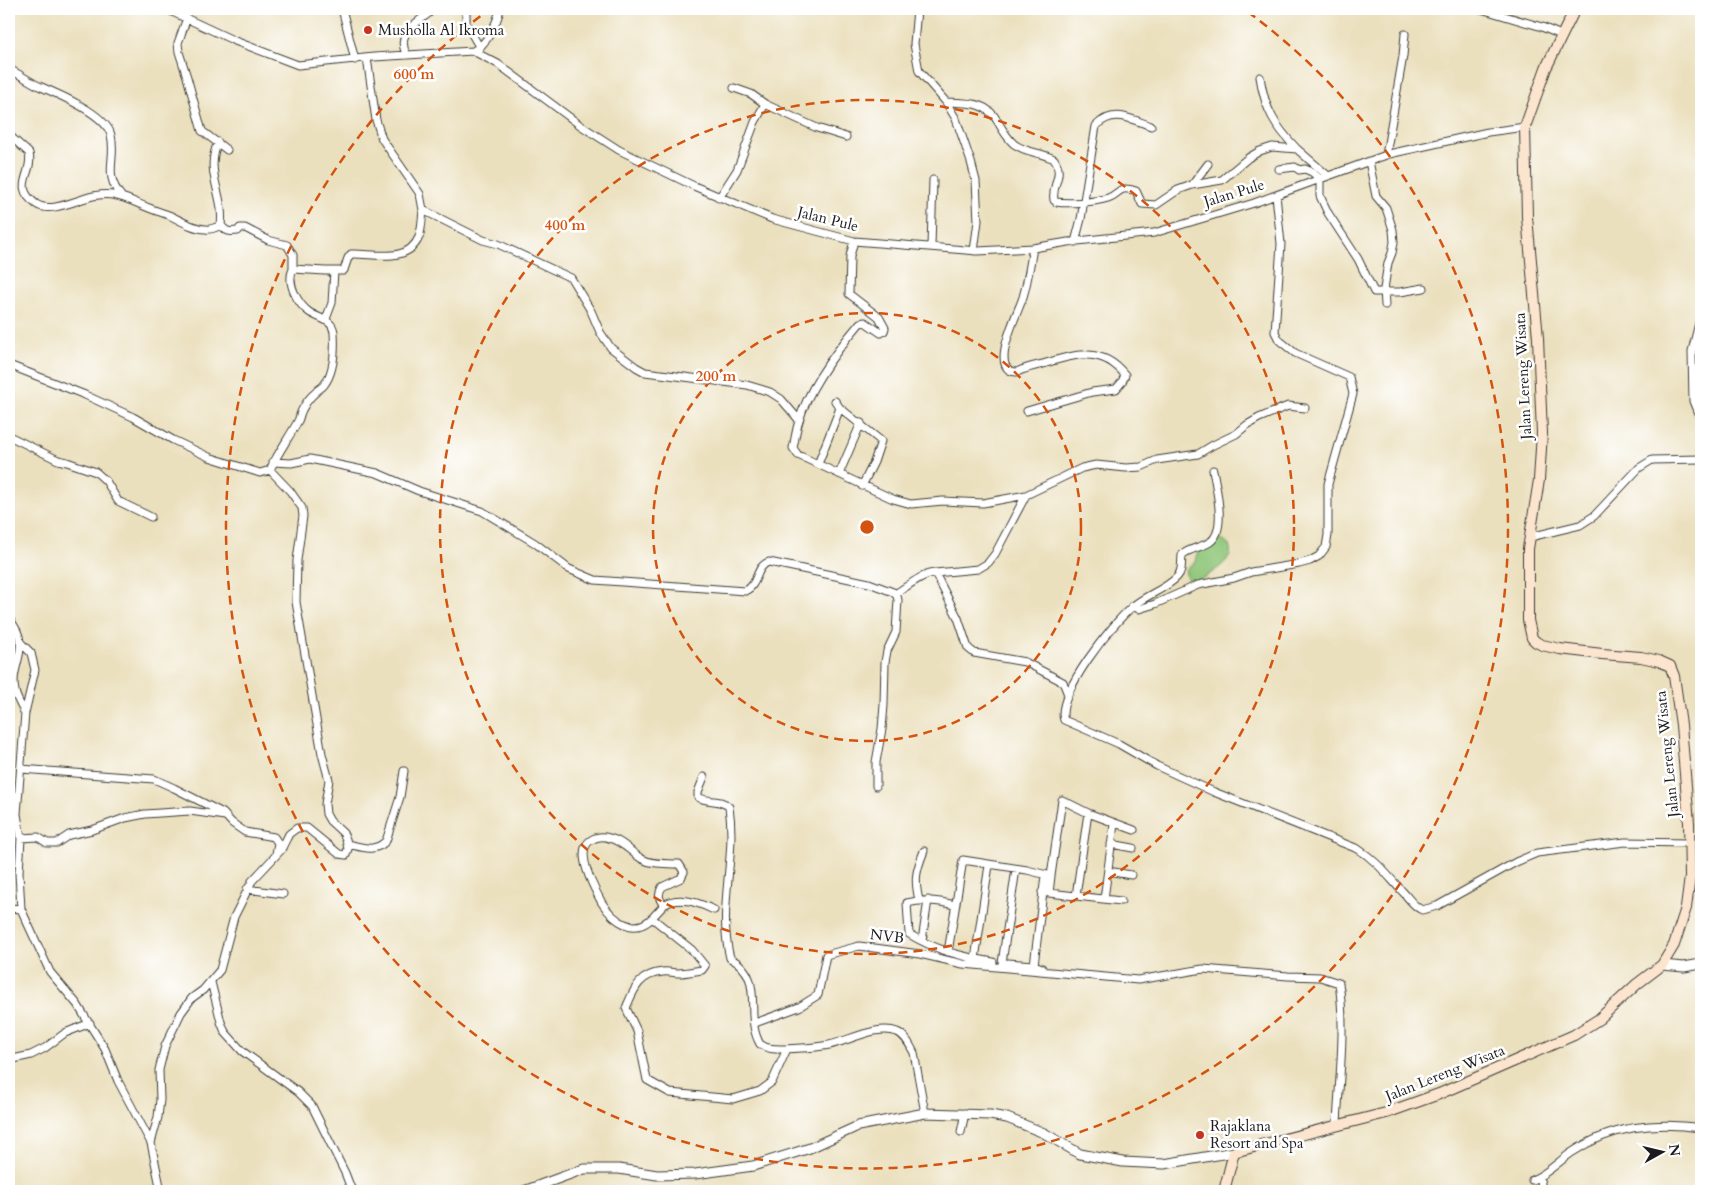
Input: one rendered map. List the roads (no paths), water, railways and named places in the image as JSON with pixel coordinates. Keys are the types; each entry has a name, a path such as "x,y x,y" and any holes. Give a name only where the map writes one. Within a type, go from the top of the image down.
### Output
{"main road":[{"name":"Jalan Lereng Wisata","path":"1234,1152 1386,1112 1439,1094 1574,1035 1599,1018 1637,984 1662,965 1674,945 1686,908 1690,877 1689,823 1681,725 1674,676 1670,666 1642,657 1560,649 1536,642 1532,638 1528,620 1528,548 1540,480 1542,433 1538,338 1527,217 1525,127 1546,68 1574,9"},
{"path":"1224,1191 1234,1152"}],"street":[{"path":"166,9 235,41 298,65 477,50"},
{"path":"342,9 355,60"},
{"path":"407,55 403,48 402,41 404,35 431,9"},
{"path":"466,9 466,24 477,50"},
{"path":"477,50 497,20 500,9"},
{"path":"917,9 914,44 919,71 946,102 961,131 976,181 978,221 974,251"},
{"path":"1481,9 1500,11 1561,35"},
{"path":"187,18 178,43 178,52 202,131 226,150"},
{"path":"1386,155 1405,34"},
{"name":"Jalan Pule","path":"477,50 580,125 619,150 719,198 772,219 854,241 974,251 1033,248 1154,233 1276,195 1386,155 1472,136 1525,127"},
{"path":"293,269 344,270 351,254 391,256 401,254 415,244 420,235 423,210 420,194 382,139 376,120 367,58"},
{"path":"9,69 88,110 108,128 112,145 113,185 123,197"},
{"path":"1260,77 1263,98 1279,130 1297,149 1328,176"},
{"path":"734,88 751,94 765,104 817,128 846,137"},
{"path":"946,102 982,105 990,110 1005,134 1014,144 1054,159 1059,171 1054,200 1061,202 1109,197 1119,190 1127,188 1136,191 1142,204 1154,205 1174,192 1192,185 1222,180 1248,158 1260,151 1272,147 1297,149"},
{"path":"719,198 737,170 755,122 765,104"},
{"path":"1075,242 1081,219 1096,126 1107,117 1115,116 1151,126"},
{"path":"9,135 29,153 30,165 23,184 24,191 37,205 47,208 54,207 89,196 106,194 130,199 191,225 206,229 221,225"},
{"path":"218,142 212,159 222,206 221,225 231,232 238,231 242,227 268,240 287,245 293,255 291,283 299,300 310,312 326,319 334,329 331,371 324,386 311,396 301,410 299,419 278,451 270,470"},
{"path":"1369,161 1376,196 1386,208 1392,230 1392,253 1388,263 1384,292 1385,305"},
{"path":"1192,185 1208,164"},
{"path":"1279,169 1295,167 1299,170 1305,168 1320,179 1320,196 1328,213 1358,260 1374,292 1400,292 1424,288"},
{"path":"931,247 933,180"},
{"path":"1132,606 1139,609 1198,585 1234,578 1251,572 1310,561 1319,556 1326,547 1328,535 1328,484 1354,394 1349,376 1295,353 1279,340 1275,332 1281,244 1276,195"},
{"path":"423,210 483,240 498,244 571,278 591,311 600,332 611,348 636,367 646,372 747,385 770,392 781,399 799,420"},
{"path":"854,241 850,256 849,294 879,317 885,328 881,332 865,322 860,323 838,348 834,358 818,378 799,420 793,448 798,456 893,499 911,504 943,501 983,503 1026,495 1082,468 1096,465 1126,468 1141,467 1157,460 1198,454 1236,434 1247,425 1266,415 1288,406 1305,408"},
{"path":"1027,412 1092,392 1116,389 1125,375 1113,363 1085,354 1075,354 1017,372 1009,370 1004,355 1007,336 1023,298 1033,248"},
{"path":"326,319 332,303 334,271"},
{"path":"1701,315 1692,351 1693,401 1701,421"},
{"path":"9,365 85,395 133,417 173,440 209,457 260,473 270,470"},
{"path":"835,401 840,408 881,440 874,462 862,486"},
{"path":"818,464 840,408"},
{"path":"839,474 861,423"},
{"path":"9,436 58,460 102,476 118,501 151,517"},
{"path":"273,462 291,463 310,458 378,473 419,491 482,511 536,543 569,569 595,580 745,590 753,585 761,566 769,562 869,583 895,594"},
{"path":"1530,537 1580,525 1594,516 1639,468 1652,460 1701,459"},
{"path":"151,1143 158,1117 160,1100 159,1070 165,1046 181,1013 192,998 211,982 220,970 234,917 247,889 261,869 276,857 289,834 297,828 307,828 343,856 347,854 347,844 343,833 330,821 326,814 325,804 329,780 322,754 296,602 297,560 303,516 302,508 290,491 270,470"},
{"path":"1213,470 1218,502 1218,534 1204,546 1186,551 1182,555 1181,569 1177,578 1132,606 1077,675 1068,692 1063,716 1064,720 1119,744 1157,766 1214,792 1358,849 1372,858 1413,905 1422,910 1437,906 1516,862 1537,854 1625,842 1689,843"},
{"path":"895,594 930,573 978,569 988,564 1026,495"},
{"path":"935,573 958,618 968,648 974,653 1025,662 1063,682 1068,692"},
{"path":"876,786 876,762 883,713 885,662 887,651 896,632 898,604 895,594"},
{"path":"9,619 21,643 31,653 35,670 25,713 17,814 21,838 19,873 21,909 50,972 77,1004 106,1049 118,1081 151,1143 161,1191"},
{"path":"21,643 14,690 25,713"},
{"path":"21,769 154,780 223,813 232,823 245,832 253,835 274,837 278,843 276,857"},
{"path":"347,844 370,850 386,841 400,797 404,771"},
{"path":"704,777 698,792 699,798 723,802 729,807 731,856 724,916 727,946 730,958 745,969 750,980 758,1040 764,1047 770,1049 787,1049 822,1046 870,1032 885,1030 899,1032 914,1053 925,1113"},
{"path":"1034,965 1062,800 1114,824 1134,830"},
{"path":"21,838 38,838 46,843 56,843 69,835 145,814 190,811 226,816"},
{"path":"1076,896 1088,813"},
{"path":"1104,899 1114,824"},
{"path":"664,905 660,900 660,890 662,887 681,878 684,872 679,864 661,864 642,859 625,846 608,837 595,838 587,843 585,847 585,861 588,875 604,906 615,917 632,927 642,926 664,905 673,901 698,902 714,910"},
{"path":"1111,844 1133,848"},
{"path":"919,900 915,882 924,851"},
{"path":"948,952 963,860 1048,876"},
{"path":"975,959 989,865"},
{"path":"1002,963 1016,869"},
{"path":"1108,872 1131,875"},
{"path":"247,889 282,894"},
{"path":"1045,892 1121,901"},
{"path":"922,941 928,900"},
{"path":"955,905 928,900 907,902 909,934 948,952 975,959 1034,965 1051,971 1138,980 1203,969 1320,977 1339,983 1343,1031 1337,1125"},
{"path":"9,908 21,909"},
{"path":"652,918 692,950 705,966 702,970 679,973 665,971 652,973 644,977 633,991 626,1008 637,1031 647,1080 670,1092 733,1099 760,1091 772,1082 787,1049"},
{"name":"NVB","path":"755,1023 799,1007 818,995 826,955 859,946 920,954 963,964 1051,971"},
{"path":"1662,965 1684,967 1701,964"},
{"path":"211,982 225,1032 242,1051 298,1092 312,1106 346,1173 352,1191"},
{"path":"9,1060 30,1055 45,1048 65,1033 90,1023"},
{"path":"524,1191 584,1169 619,1169 657,1175 694,1174 752,1166 810,1148 858,1126 925,1113 965,1113 1007,1118 1044,1133 1080,1154 1123,1162 1164,1164 1234,1152"},
{"path":"961,1132 965,1113"},
{"path":"1543,1191 1536,1179 1571,1153 1594,1140 1617,1132 1659,1124 1675,1124 1701,1128"}],"place":[{"name":"Musholla Al Ikroma","path":"368,30"},
{"name":"Rajaklana Resort and Spa","path":"1200,1135"}]}
